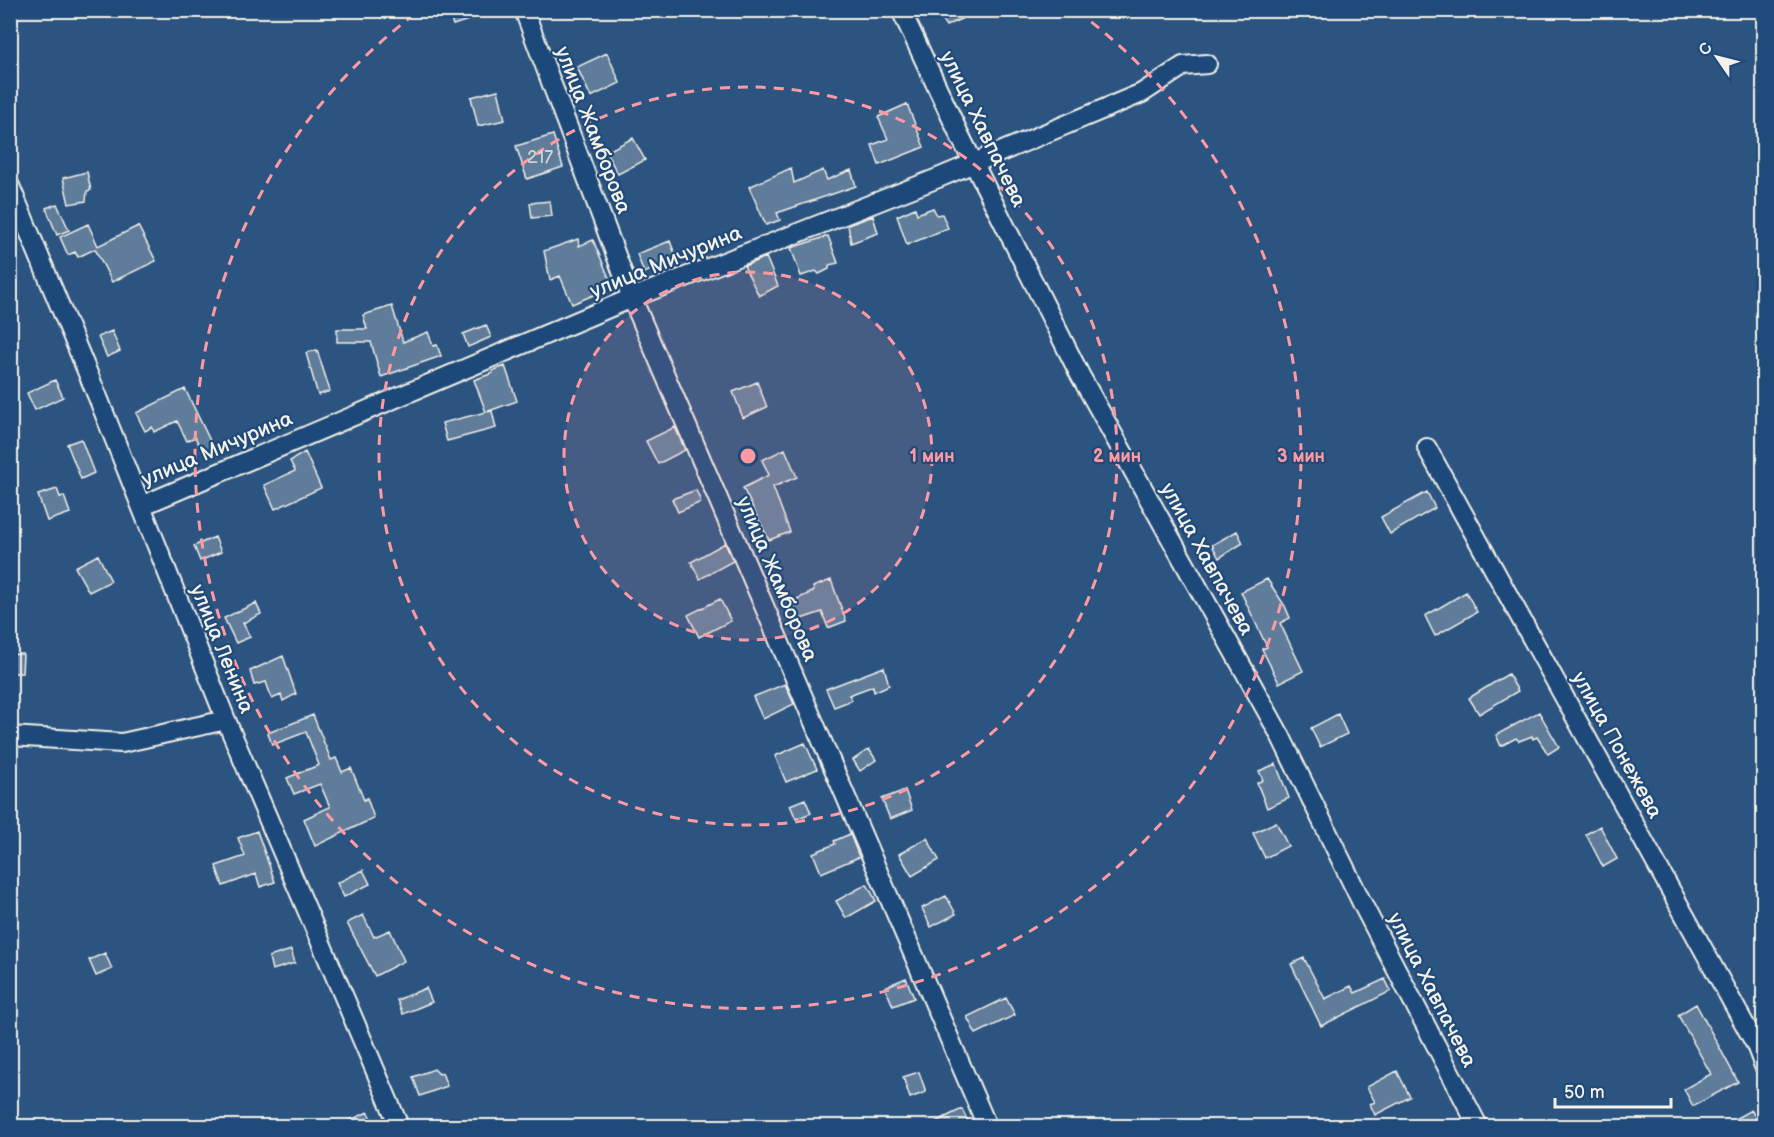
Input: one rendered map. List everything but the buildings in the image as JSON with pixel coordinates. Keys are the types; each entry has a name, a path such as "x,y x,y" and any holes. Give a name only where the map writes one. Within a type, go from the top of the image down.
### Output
{"street":[{"name":"улица Жамборова","path":"524,10 632,298 987,1126"},
{"name":"улица Хавпачева","path":"901,10 974,163 1080,375 1280,735 1365,909 1478,1126"},
{"name":"улица Мичурина","path":"141,506 632,298 974,163 1142,93 1183,66 1207,64"},
{"name":"улица Ленина","path":"10,186 226,720 399,1126"},
{"name":"улица Понежева","path":"1427,448 1751,1035 1764,1066"},
{"path":"10,736 123,743 226,720"}]}
